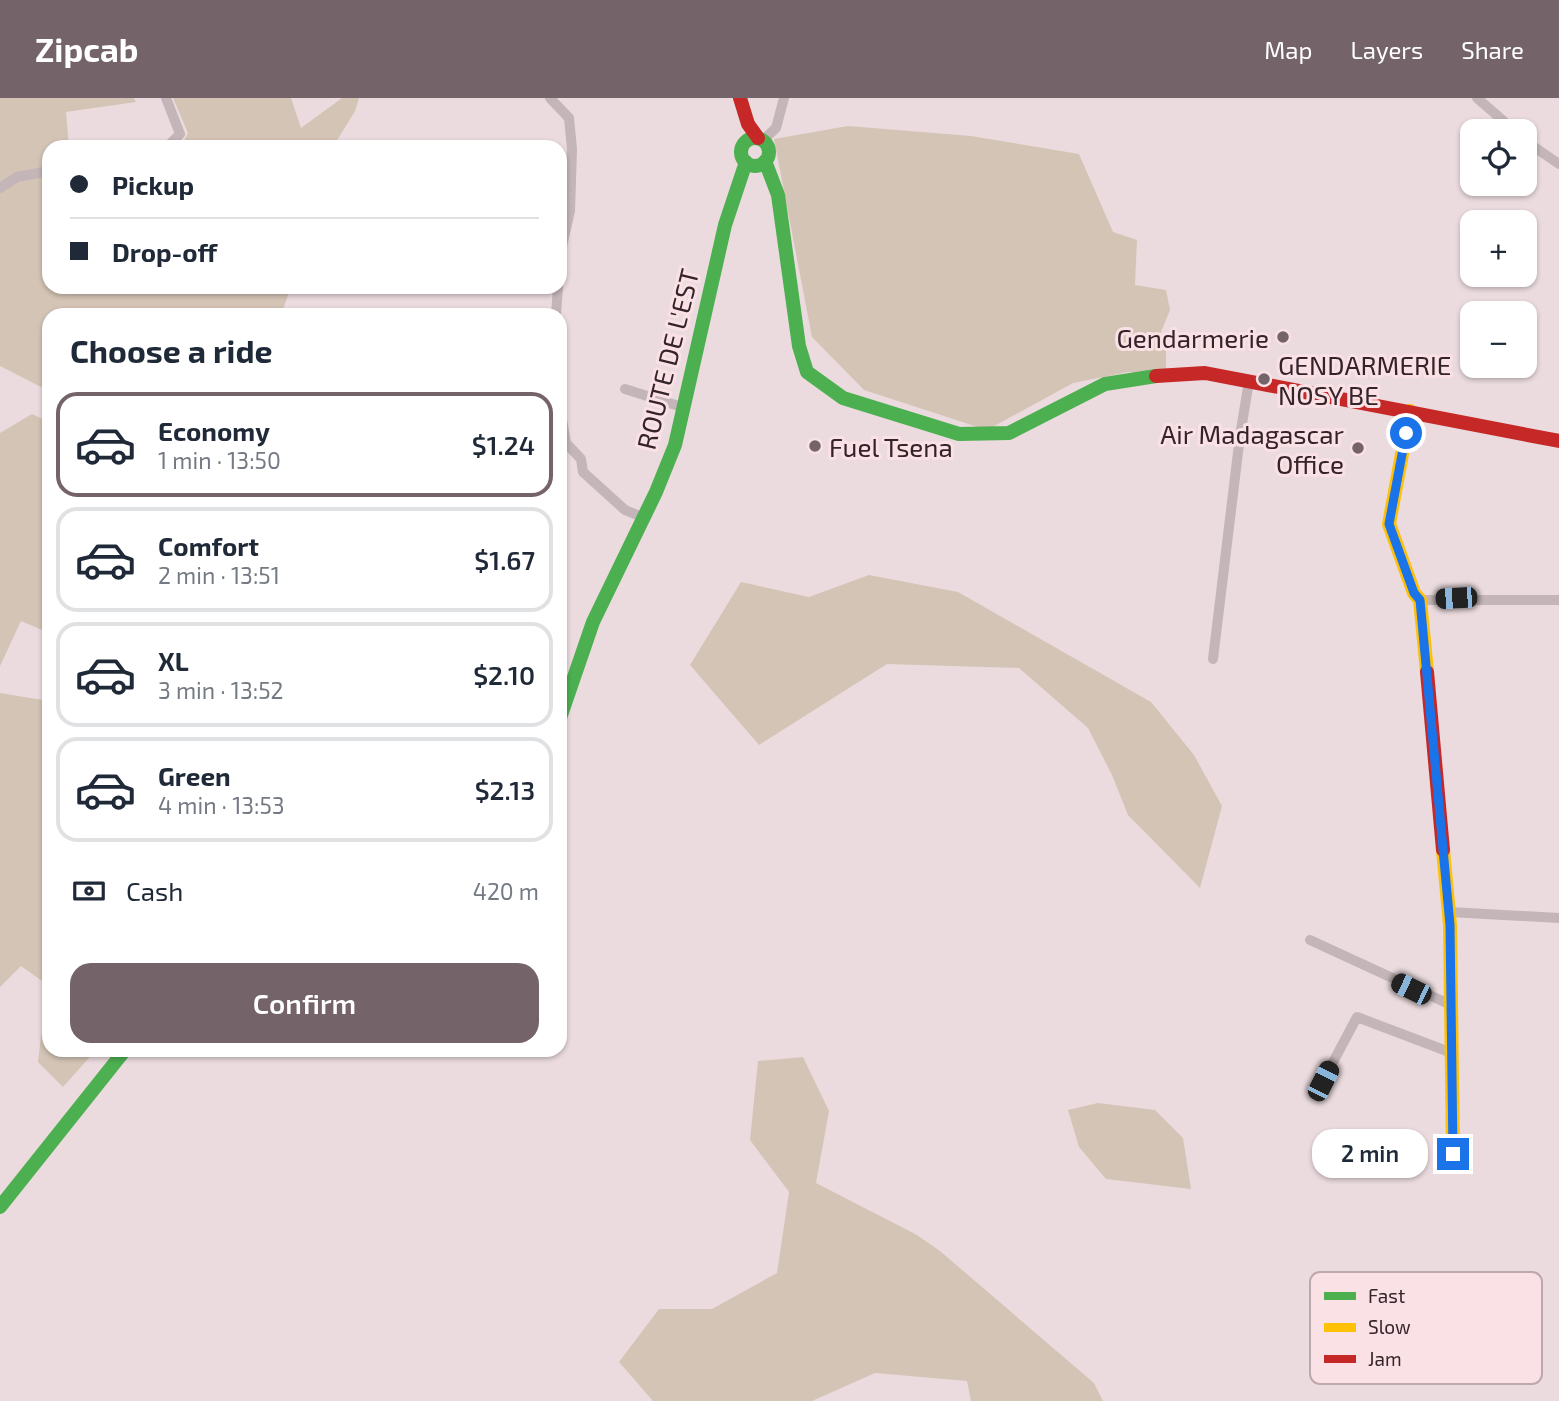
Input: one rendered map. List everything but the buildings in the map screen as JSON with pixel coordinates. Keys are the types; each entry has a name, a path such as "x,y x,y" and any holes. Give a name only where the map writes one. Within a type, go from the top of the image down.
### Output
{"main road":[{"path":"740,98 748,124 769,150 755,163"},
{"path":"748,124 740,153 755,163 774,182 780,205 799,346 807,372 825,388 843,398 960,434 984,435 1009,433 1032,424 1078,395 1105,383 1168,374 1205,373 1559,441"},
{"path":"742,145 752,138 761,139"},
{"name":"ROUTE DE L'EST","path":"567,691 587,635 668,464 685,408 726,217 755,163"},
{"path":"1410,411 1389,524 1414,593 1420,600 1449,912 1453,1154"},
{"path":"0,1207 119,1057"}],"street":[{"path":"166,98 180,134 174,140"},
{"path":"550,98 569,118 572,149 570,211 567,224"},
{"path":"761,139 776,128 784,98"},
{"path":"1477,98 1501,119"},
{"path":"1537,149 1559,164"},
{"path":"0,188 17,177 42,172"},
{"path":"1213,659 1249,381"},
{"path":"625,388 685,408"},
{"path":"567,444 580,459 583,472 625,510 642,517"},
{"path":"1420,600 1559,600"},
{"path":"1449,912 1559,918"},
{"path":"1310,940 1451,1005"},
{"path":"1323,1081 1357,1017 1452,1053"}],"shaded area":[{"path":"0,98 134,98 136,102 66,112 68,140 42,140 42,294 288,294 284,308 42,308 42,387 0,366"},
{"path":"173,98 291,98 301,128 342,98 359,98 355,111 337,140 184,140 188,133"},
{"path":"848,126 971,136 1079,154 1113,232 1137,240 1135,285 1166,290 1170,310 1159,337 1166,342 1166,373 1128,372 1073,383 987,430 864,390 812,337 774,139"},
{"path":"32,414 42,419 42,630 21,621 0,666 0,433"},
{"path":"869,575 958,592 1151,702 1194,755 1222,806 1200,888 1128,815 1112,775 1088,728 1019,668 887,664 759,745 690,665 741,582 809,597"},
{"path":"0,693 42,700 42,981 21,966 0,987"},
{"path":"42,1034 42,1057 90,1057 63,1087 38,1062"},
{"path":"803,1057 829,1111 816,1183 917,1235 940,1251 1094,1383 1103,1401 971,1401 967,1381 875,1373 812,1401 653,1401 619,1362 659,1309 712,1309 777,1273 789,1192 750,1140 758,1061"},
{"path":"1098,1103 1155,1110 1183,1138 1191,1189 1106,1179 1079,1147 1068,1110"}],"traffic: fast":[{"path":"755,138 765,142 769,152 765,162 755,166 745,162 741,152 745,142 755,138"},
{"path":"765,161 778,195 799,346 807,372 843,398 959,434 1009,433 1105,384 1156,376"},
{"path":"567,698 593,622 656,492 675,445 725,225 746,162"},
{"path":"0,1207 119,1057"}],"traffic: slow":[{"path":"1410,411 1389,524 1414,593 1420,600 1427,672"},
{"path":"1443,850 1450,925 1453,1154"}],"traffic: jam":[{"path":"740,98 748,124 758,138"},
{"path":"1156,376 1205,373 1559,441"},
{"path":"1427,672 1443,850"}],"place":[{"name":"Gendarmerie","path":"1283,337"},
{"name":"GENDARMERIE NOSY BE","path":"1264,379"},
{"name":"Fuel Tsena","path":"815,446"},
{"name":"Air Madagascar Office","path":"1358,448"}],"route":[{"path":"1406,433 1389,524 1414,593 1420,600 1450,925 1453,1154"}]}
